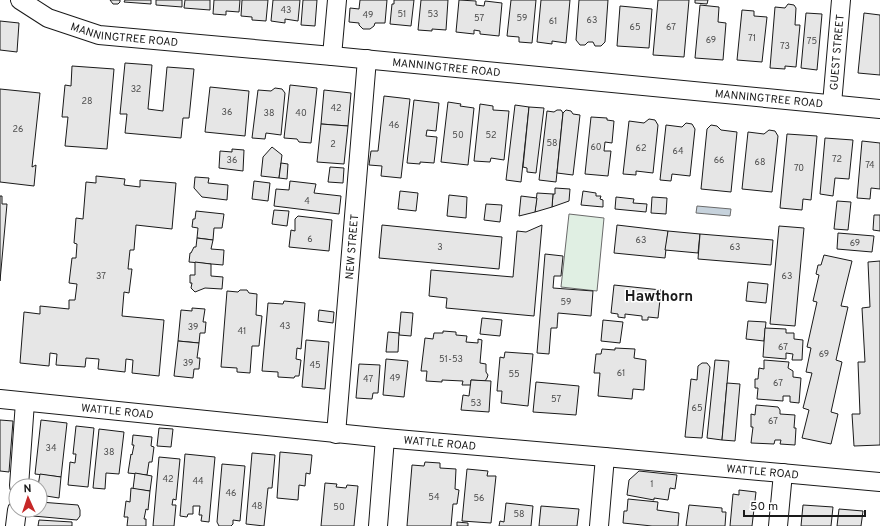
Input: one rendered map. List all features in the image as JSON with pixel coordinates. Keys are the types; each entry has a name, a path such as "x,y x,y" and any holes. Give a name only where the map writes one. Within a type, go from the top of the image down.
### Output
{"street":[{"name":"MANNINGTREE ROAD","path":"20,0 48,18 99,35 367,59 880,109"},
{"path":"332,56 337,0"},
{"name":"GUEST STREET","path":"832,104 841,0"},
{"name":"NEW STREET","path":"336,434 367,59"},
{"name":"WATTLE ROAD","path":"0,399 336,434 880,482"},
{"path":"20,478 25,402"},
{"path":"378,526 385,438"},
{"path":"599,526 605,457"},
{"path":"778,526 783,473"}],"green space":[{"path":"569,214 604,218 597,291 561,287"}],"shaded area":[{"path":"697,206 731,209 730,216 696,213"}],"building":[{"path":"110,0 120,0 120,2 118,4 113,4"},
{"path":"125,0 151,0 151,4 124,2"},
{"path":"156,0 182,0 182,7 156,5"},
{"path":"185,0 210,0 210,10 184,8"},
{"path":"214,0 240,0 239,12 226,11 226,15 213,14"},
{"path":"242,0 268,0 266,21 252,20 252,17 241,16"},
{"path":"273,0 300,0 298,21 285,19 285,23 271,21"},
{"path":"303,0 317,0 315,26 301,25"},
{"path":"360,0 387,0 385,23 375,23 370,29 363,29 359,23 349,22 350,8 359,9"},
{"path":"394,0 414,0 411,26 390,24 392,4 394,4"},
{"path":"421,0 448,0 446,30 418,30"},
{"path":"459,0 476,1 476,5 484,6 485,1 502,3 499,36 480,34 480,31 474,30 474,34 456,32"},
{"path":"511,0 536,0 532,43 519,42 519,37 507,36"},
{"path":"541,0 570,0 566,43 552,41 552,44 537,42"},
{"path":"579,0 608,0 605,42 601,46 595,46 593,42 580,45 576,40"},
{"path":"658,0 689,0 684,57 653,55"},
{"path":"695,0 708,0 707,4 695,3"},
{"path":"788,4 794,5 796,8 795,25 800,25 796,67 785,66 785,69 770,68 775,7 785,8"},
{"path":"700,5 719,7 718,22 726,23 723,60 695,58"},
{"path":"620,6 652,9 649,48 617,46"},
{"path":"742,10 754,11 754,16 767,17 762,62 737,60"},
{"path":"806,13 822,14 817,70 801,68"},
{"path":"864,13 880,15 880,75 858,73"},
{"path":"0,21 19,23 17,52 0,50"},
{"path":"125,63 152,65 148,109 163,111 167,67 194,69 189,118 183,118 181,138 125,133 127,114 120,114"},
{"path":"72,66 114,69 107,149 65,146 68,117 62,117 65,85 71,86"},
{"path":"290,85 317,88 311,143 299,142 297,139 284,138"},
{"path":"210,87 249,91 245,136 205,132"},
{"path":"275,88 282,89 285,93 281,135 266,133 265,139 252,138 258,90 271,91"},
{"path":"0,89 40,93 32,167 36,165 34,186 0,182"},
{"path":"324,90 351,93 348,126 321,124"},
{"path":"384,96 410,99 401,178 381,176 382,166 369,165 371,151 378,151"},
{"path":"414,100 439,103 436,131 427,130 426,136 437,137 434,163 407,163"},
{"path":"448,102 474,108 468,165 441,162"},
{"path":"480,104 493,106 493,110 509,111 504,160 491,158 490,162 474,161"},
{"path":"515,105 529,107 521,182 506,180"},
{"path":"529,107 544,108 536,173 527,172 527,168 523,167"},
{"path":"561,110 563,113 556,182 539,180 547,111 554,112"},
{"path":"566,110 571,111 573,114 580,115 573,175 557,173 563,113"},
{"path":"591,117 607,118 607,120 614,121 612,143 605,142 604,151 611,151 608,176 585,174"},
{"path":"649,119 655,120 658,125 653,173 636,171 636,175 623,174 629,121 644,123"},
{"path":"686,123 692,124 695,129 690,176 672,174 671,181 660,180 666,125 682,127"},
{"path":"321,124 348,126 344,164 317,162"},
{"path":"711,125 717,126 721,130 737,132 731,192 701,189 707,129"},
{"path":"769,130 775,131 778,136 772,192 742,189 748,132 764,134"},
{"path":"787,134 817,136 811,200 803,199 802,210 780,208"},
{"path":"825,138 853,140 849,179 835,178 833,196 820,194"},
{"path":"862,141 880,143 880,189 871,188 870,199 857,198"},
{"path":"272,147 282,155 279,178 261,176 263,157"},
{"path":"232,149 244,150 243,171 219,168 220,151 232,152"},
{"path":"281,163 288,164 287,179 279,178"},
{"path":"330,167 344,168 343,183 328,182"},
{"path":"96,176 125,179 124,185 140,187 140,180 176,183 172,229 136,225 134,250 130,250 128,269 132,269 129,293 124,292 122,316 164,320 159,376 132,373 133,360 126,359 125,372 98,369 99,359 86,358 85,367 56,365 57,354 50,353 49,366 20,363 24,312 40,314 40,306 69,309 69,300 75,300 77,284 69,283 72,258 76,258 77,244 74,243 76,218 83,219 86,182 96,183"},
{"path":"195,177 209,178 208,183 228,185 227,200 202,197 194,188"},
{"path":"254,181 270,183 268,201 252,199"},
{"path":"290,181 316,184 314,193 341,196 339,214 274,206 276,189 289,190"},
{"path":"555,188 570,189 569,201 552,207 553,194 555,194"},
{"path":"400,191 418,193 416,211 398,209"},
{"path":"583,191 596,193 596,196 601,196 600,199 603,200 603,207 581,205"},
{"path":"537,193 553,194 552,207 535,212"},
{"path":"449,195 467,197 466,218 447,216"},
{"path":"0,196 2,196 2,204 7,204 0,281"},
{"path":"521,196 537,198 535,212 519,216"},
{"path":"616,197 634,199 633,203 647,204 646,212 615,209"},
{"path":"652,197 667,198 666,214 651,213"},
{"path":"837,201 851,202 848,230 834,229"},
{"path":"486,204 502,205 500,222 484,220"},
{"path":"274,210 289,211 287,226 272,224"},
{"path":"196,211 224,214 222,228 214,228 213,240 197,238 198,228 192,227"},
{"path":"874,215 880,215 880,231 873,230"},
{"path":"298,216 332,220 329,251 289,247 291,230 295,231 295,219"},
{"path":"382,225 502,237 499,269 379,258"},
{"path":"542,225 534,316 446,308 447,298 429,296 431,270 513,277 517,231 526,232"},
{"path":"617,225 668,231 665,258 614,253"},
{"path":"779,226 804,228 795,326 770,324"},
{"path":"668,231 700,234 698,253 665,250"},
{"path":"838,233 874,236 872,252 837,249"},
{"path":"700,234 773,240 771,265 698,259"},
{"path":"197,238 213,240 211,249 224,250 223,265 189,262 190,253 194,247 196,247"},
{"path":"545,254 563,256 561,276 554,276 553,288 593,291 591,316 558,313 557,328 551,328 549,354 537,353"},
{"path":"824,255 852,261 841,306 848,307 836,360 842,362 831,412 838,414 831,444 802,438 809,410 803,408 812,373 806,372 811,348 807,347 817,302 813,301 819,275 816,274 818,265 821,265"},
{"path":"880,261 880,445 854,446 852,414 860,414 858,362 865,362 862,308 870,307 868,262"},
{"path":"195,262 211,264 211,276 223,277 222,289 205,288 195,292 191,288 192,283 190,283 190,275 195,275"},
{"path":"748,282 768,284 766,303 746,301"},
{"path":"614,285 661,290 658,318 648,317 648,320 642,320 642,316 625,314 625,318 618,317 618,314 611,313"},
{"path":"240,290 247,290 249,293 257,294 256,315 262,316 259,346 252,346 250,373 237,372 237,368 221,367 227,291 238,292"},
{"path":"284,301 305,303 301,349 297,348 296,359 301,360 299,376 295,376 294,378 278,377 278,372 262,371 268,303 283,304"},
{"path":"192,308 205,309 203,322 206,322 205,333 200,333 199,343 178,341 181,310 192,311"},
{"path":"319,310 334,312 333,323 318,321"},
{"path":"401,312 413,313 411,336 399,335"},
{"path":"482,318 502,320 500,336 480,334"},
{"path":"603,320 623,322 620,343 601,341"},
{"path":"748,321 766,322 764,341 746,339"},
{"path":"765,328 786,329 786,333 794,333 794,339 803,340 802,360 792,360 793,354 786,353 786,359 763,357"},
{"path":"443,331 456,332 456,335 467,336 466,342 478,343 478,339 482,340 480,363 486,364 486,372 488,375 485,381 471,380 471,385 462,385 463,381 426,381 427,371 421,371 425,338 433,339 434,333 443,333"},
{"path":"388,332 399,333 398,352 386,352"},
{"path":"306,340 329,342 325,389 302,387"},
{"path":"178,341 199,343 197,358 200,358 199,369 194,369 193,378 174,376"},
{"path":"615,348 635,349 634,358 646,360 644,390 633,389 632,399 598,396 600,373 594,373 596,354 601,354 602,349 615,350"},
{"path":"505,352 533,354 528,406 501,403 502,391 497,391 500,357 504,358"},
{"path":"386,359 408,361 404,397 383,395"},
{"path":"715,360 729,361 722,440 707,438"},
{"path":"764,360 789,362 788,368 793,371 793,377 801,378 799,403 790,402 790,396 783,396 783,401 757,399 758,388 755,388 755,379 758,379 759,368 764,369"},
{"path":"702,363 707,363 710,367 702,438 685,437 691,379 697,380 698,366"},
{"path":"359,364 380,365 378,393 373,393 372,399 356,398"},
{"path":"471,380 491,381 489,412 461,410 463,395 469,396"},
{"path":"536,382 579,386 576,415 533,412"},
{"path":"727,383 740,384 735,441 722,440"},
{"path":"756,405 778,407 780,414 795,415 795,445 780,444 781,440 775,440 774,444 751,443 753,427 751,427 751,414 755,415"},
{"path":"0,420 13,421 9,472 0,471"},
{"path":"41,420 67,423 61,477 35,474"},
{"path":"76,426 94,428 88,487 68,485 70,462 75,463 76,454 73,454"},
{"path":"159,428 173,429 171,447 157,446"},
{"path":"99,429 124,432 119,474 106,473 105,489 93,488"},
{"path":"133,435 152,437 151,446 154,447 152,462 149,462 147,475 128,473 134,445 132,445"},
{"path":"280,452 312,455 310,474 306,473 305,486 299,485 298,500 277,498"},
{"path":"252,453 275,455 272,488 268,488 264,526 246,524"},
{"path":"185,454 215,457 209,522 201,521 202,515 199,515 200,506 193,506 193,514 188,514 187,517 180,516"},
{"path":"159,457 180,459 176,500 173,499 172,505 176,505 174,526 153,526"},
{"path":"425,462 440,463 440,468 456,469 455,489 459,490 457,504 453,504 451,526 407,526 412,465 424,466"},
{"path":"222,464 245,466 240,521 233,520 233,524 231,526 219,526 217,522"},
{"path":"467,469 488,471 487,476 496,476 491,523 462,521"},
{"path":"639,471 677,475 675,489 670,488 668,500 654,498 654,500 627,495 629,480"},
{"path":"135,473 152,476 150,491 133,489"},
{"path":"40,474 61,477 59,498 48,496 48,478 39,478"},
{"path":"325,483 337,484 336,487 346,488 347,485 358,486 354,526 321,526"},
{"path":"131,488 150,491 148,510 146,509 144,519 146,519 146,526 127,526 128,517 124,517 126,501 130,502"},
{"path":"739,490 756,492 752,526 730,526 733,494 739,495"},
{"path":"628,499 658,502 657,510 679,513 678,526 652,526 623,523 624,511 627,511"},
{"path":"48,503 78,505 80,516 77,520 48,517"},
{"path":"506,503 533,506 531,526 499,526 500,521 504,522"},
{"path":"689,505 722,508 722,512 726,512 725,526 686,526"},
{"path":"803,505 833,507 831,526 801,526"},
{"path":"541,506 579,509 577,526 539,526"},
{"path":"839,509 863,511 861,526 837,526"},
{"path":"39,520 72,522 72,526 38,526"},
{"path":"457,522 468,523 468,526 457,526"}],"district":[{"name":"Hawthorn","path":"659,296"}]}
